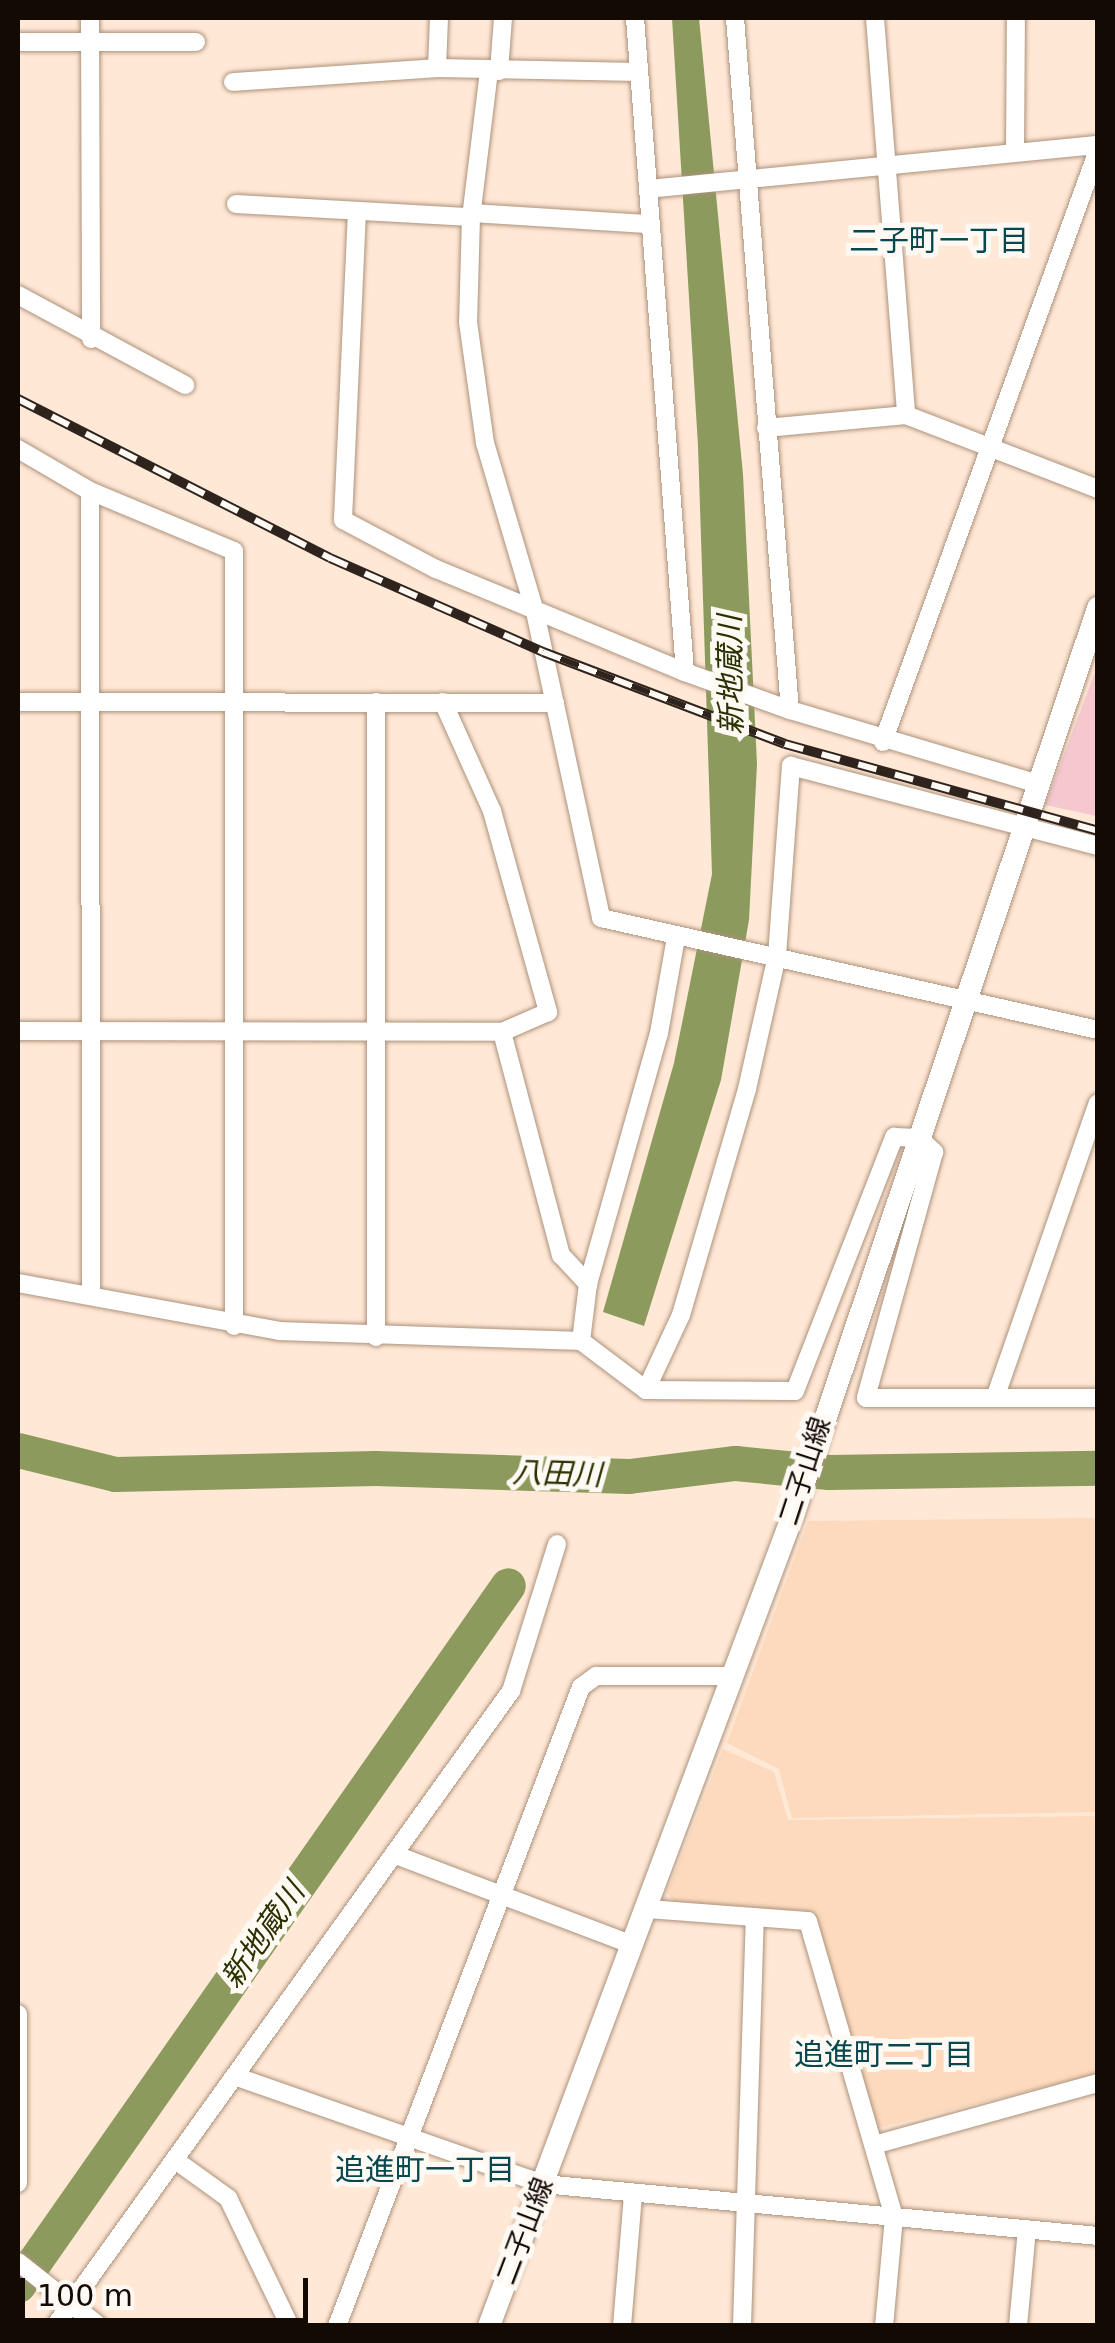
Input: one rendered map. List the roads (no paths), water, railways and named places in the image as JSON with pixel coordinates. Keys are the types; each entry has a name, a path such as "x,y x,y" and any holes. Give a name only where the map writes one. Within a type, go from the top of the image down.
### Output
{"street":[{"path":"90,18 91,339"},
{"path":"437,68 438,18"},
{"path":"502,18 472,215 468,322 485,443 534,612 601,918 681,939 963,994 1098,1030"},
{"path":"634,18 654,188 650,224 684,672"},
{"path":"735,18 742,178 790,710"},
{"path":"875,18 883,165 906,415"},
{"path":"1016,18 1016,152"},
{"path":"18,42 196,42"},
{"path":"233,82 437,68 639,72"},
{"path":"654,188 1098,147 884,742"},
{"path":"236,204 650,224"},
{"path":"357,210 343,520 534,612 684,672 884,742 1035,783"},
{"path":"18,295 91,339 185,384"},
{"path":"766,428 906,415 1098,489"},
{"path":"18,449 90,491 234,551 234,1326"},
{"path":"90,491 96,1032 91,1294"},
{"name":"二子山線","path":"489,2326 796,1506 1018,830 1098,608"},
{"path":"18,702 555,703"},
{"path":"376,702 376,1337"},
{"path":"18,1032 502,1032 548,1012 492,811 444,702"},
{"path":"646,1390 681,1315 770,954 791,766 1018,830 1098,846"},
{"path":"581,1342 588,1284 659,1033 681,939"},
{"path":"502,1032 561,1255 588,1284"},
{"path":"994,1398 1098,1104"},
{"path":"18,1283 91,1294 234,1326 376,1337 581,1342 646,1390 795,1391 894,1137 919,1138 934,1152 866,1398 1098,1398"},
{"path":"55,2326 240,2078 511,1691 557,1544"},
{"path":"337,2326 582,1687 596,1676 731,1676"},
{"path":"396,1855 633,1946"},
{"path":"647,1909 808,1921 894,2217 884,2326"},
{"path":"742,2326 755,1918"},
{"path":"18,2014 18,2183"},
{"path":"240,2078 543,2184 745,2206 1098,2236"},
{"path":"874,2145 1098,2083"},
{"path":"178,2162 228,2198 290,2326"},
{"path":"622,2326 633,2194"},
{"path":"1018,2326 1026,2229"},
{"path":"18,2262 99,2326"}],"water":[{"path":"672,18 699,18 743,474 757,764 749,920 721,1080 644,1326 603,1312 674,1063 712,874 698,446"}],"waterway":[{"name":"八田川","path":"18,1450 115,1474 375,1468 629,1476 735,1463 829,1472 1098,1468"},
{"name":"新地蔵川","path":"18,2285 508,1585"}],"railway":[{"path":"18,399 330,558 543,652 785,744 1098,831"}],"district":[{"name":"二子町一丁目","path":"939,241"},
{"name":"追進町二丁目","path":"884,2055"},
{"name":"追進町一丁目","path":"425,2170"}]}
